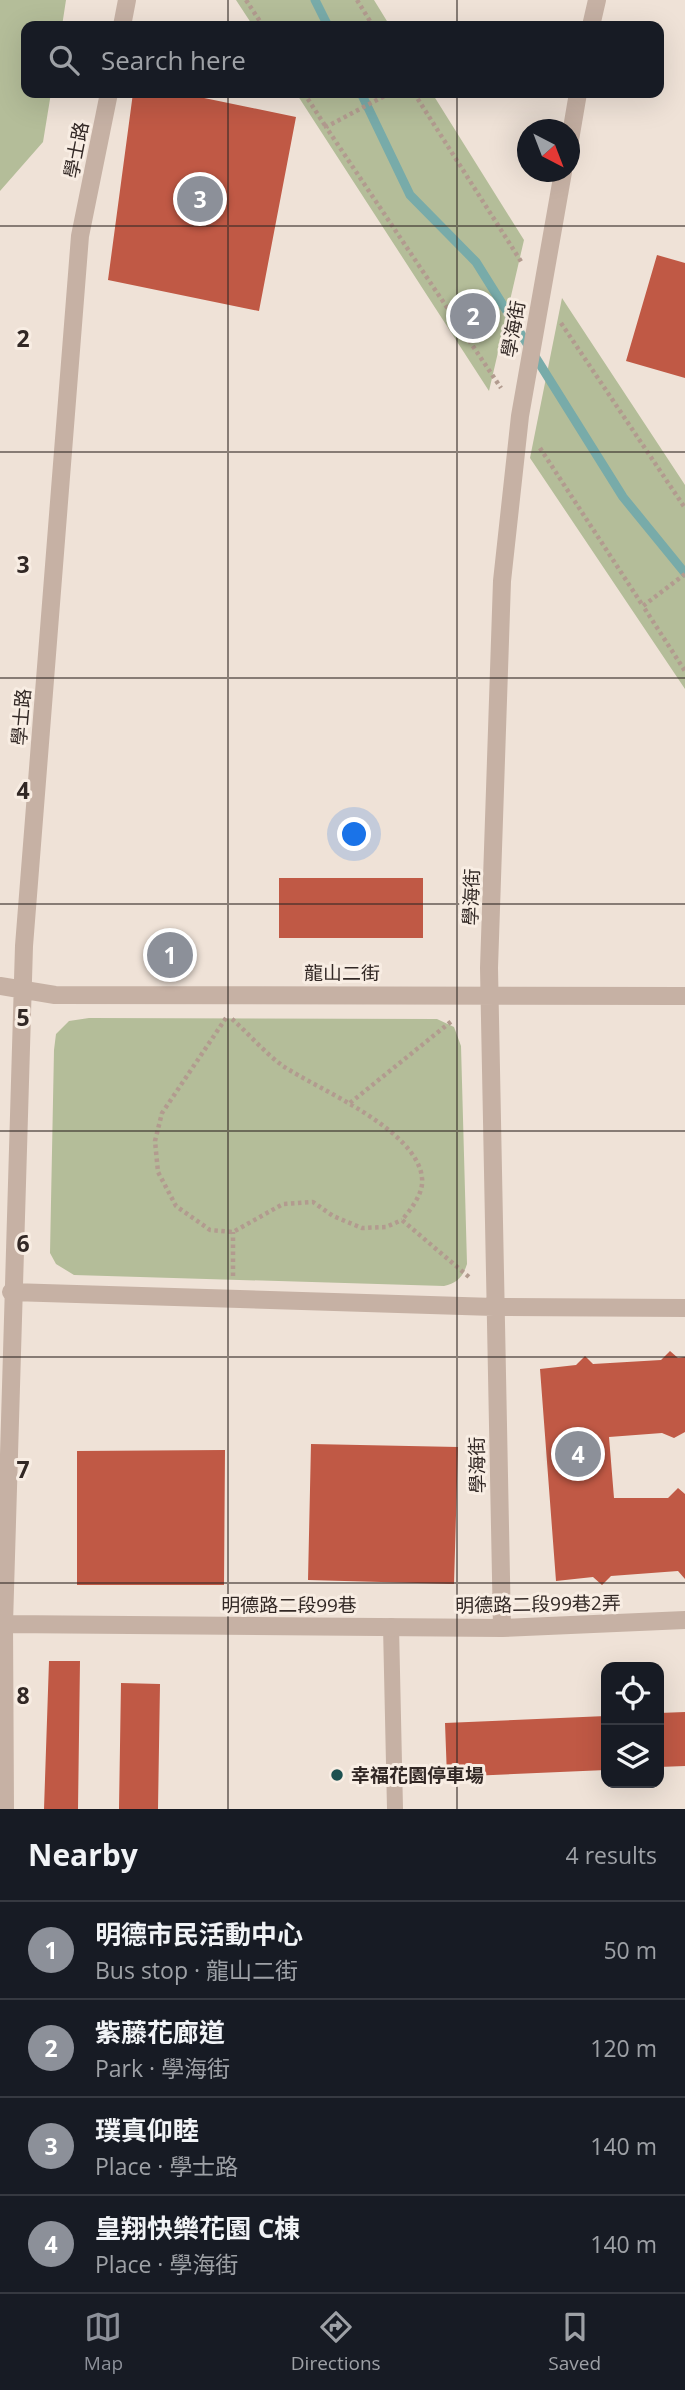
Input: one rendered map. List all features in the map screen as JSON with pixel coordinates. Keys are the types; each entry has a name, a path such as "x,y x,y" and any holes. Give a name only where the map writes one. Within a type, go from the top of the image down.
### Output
{"street":[{"path":"123,21 127,0"},
{"path":"592,21 597,0"},
{"name":"學士路","path":"5,1809 4,1624 11,1292 23,946 80,236 108,98"},
{"path":"573,119 577,98"},
{"name":"學海街","path":"502,1628 490,995 502,581 520,416 562,182"},
{"name":"龍山二街","path":"0,986 55,995 685,996"},
{"path":"11,1292 494,1307 685,1308"},
{"name":"明德路二段99巷2弄","path":"391,1626 502,1628 685,1620"},
{"name":"明德路二段99巷","path":"4,1624 391,1626"}],"lane":[{"path":"391,1626 395,1809"}],"path":[{"path":"246,0 259,21"},
{"path":"357,0 370,21"},
{"path":"307,98 520,416 685,671"},
{"path":"326,128 381,98"},
{"path":"417,98 541,292 685,508"},
{"path":"643,606 685,573"},
{"path":"228,1015 282,1065 350,1103 392,1132 414,1159 422,1178 416,1202 402,1220 386,1227 362,1227 333,1216 313,1202 283,1204 233,1232 210,1230 176,1206 158,1172 155,1141 162,1113 228,1015"},
{"path":"350,1103 453,1020"},
{"path":"402,1220 469,1277"},
{"path":"232,1284 233,1232"}],"green space":[{"path":"0,0 66,0 63,21 21,21 21,98 50,98 43,142 0,191"},
{"path":"236,0 374,0 387,21 250,21"},
{"path":"299,98 435,98 524,240 489,391"},
{"path":"562,298 685,485 685,689 530,458"},
{"path":"89,1018 437,1019 454,1027 461,1046 467,1264 461,1276 444,1286 74,1275 56,1264 50,1253 56,1034 69,1021"}],"building":[{"path":"132,98 204,98 296,117 259,311 108,280"},
{"path":"657,255 685,263 685,378 626,361"},
{"path":"279,878 423,878 423,938 279,938"},
{"path":"670,1351 678,1358 685,1357 685,1432 674,1438 662,1433 609,1437 614,1498 668,1498 678,1488 685,1494 685,1579 678,1571 611,1576 602,1585 593,1577 556,1581 540,1369 576,1365 585,1356 593,1364 661,1360"},
{"path":"311,1444 458,1447 454,1584 308,1580"},
{"path":"225,1450 224,1585 77,1585 77,1451"},
{"path":"49,1661 80,1661 78,1809 44,1809"},
{"path":"121,1683 160,1684 158,1809 119,1809"},
{"path":"685,1712 685,1766 664,1767 664,1713"},
{"path":"601,1716 601,1770 447,1777 445,1723"}],"waterway":[{"path":"315,0 326,21"},
{"path":"363,98 410,195 476,262 623,497 685,573"}],"place":[{"name":"璞真仰睦","path":"200,199"},
{"name":"紫藤花廊道","path":"473,316"},
{"name":"明德市民活動中心","path":"170,955"},
{"name":"皇翔快樂花園 C棟","path":"578,1454"},
{"name":"幸福花園停車場","path":"337,1775"}]}
